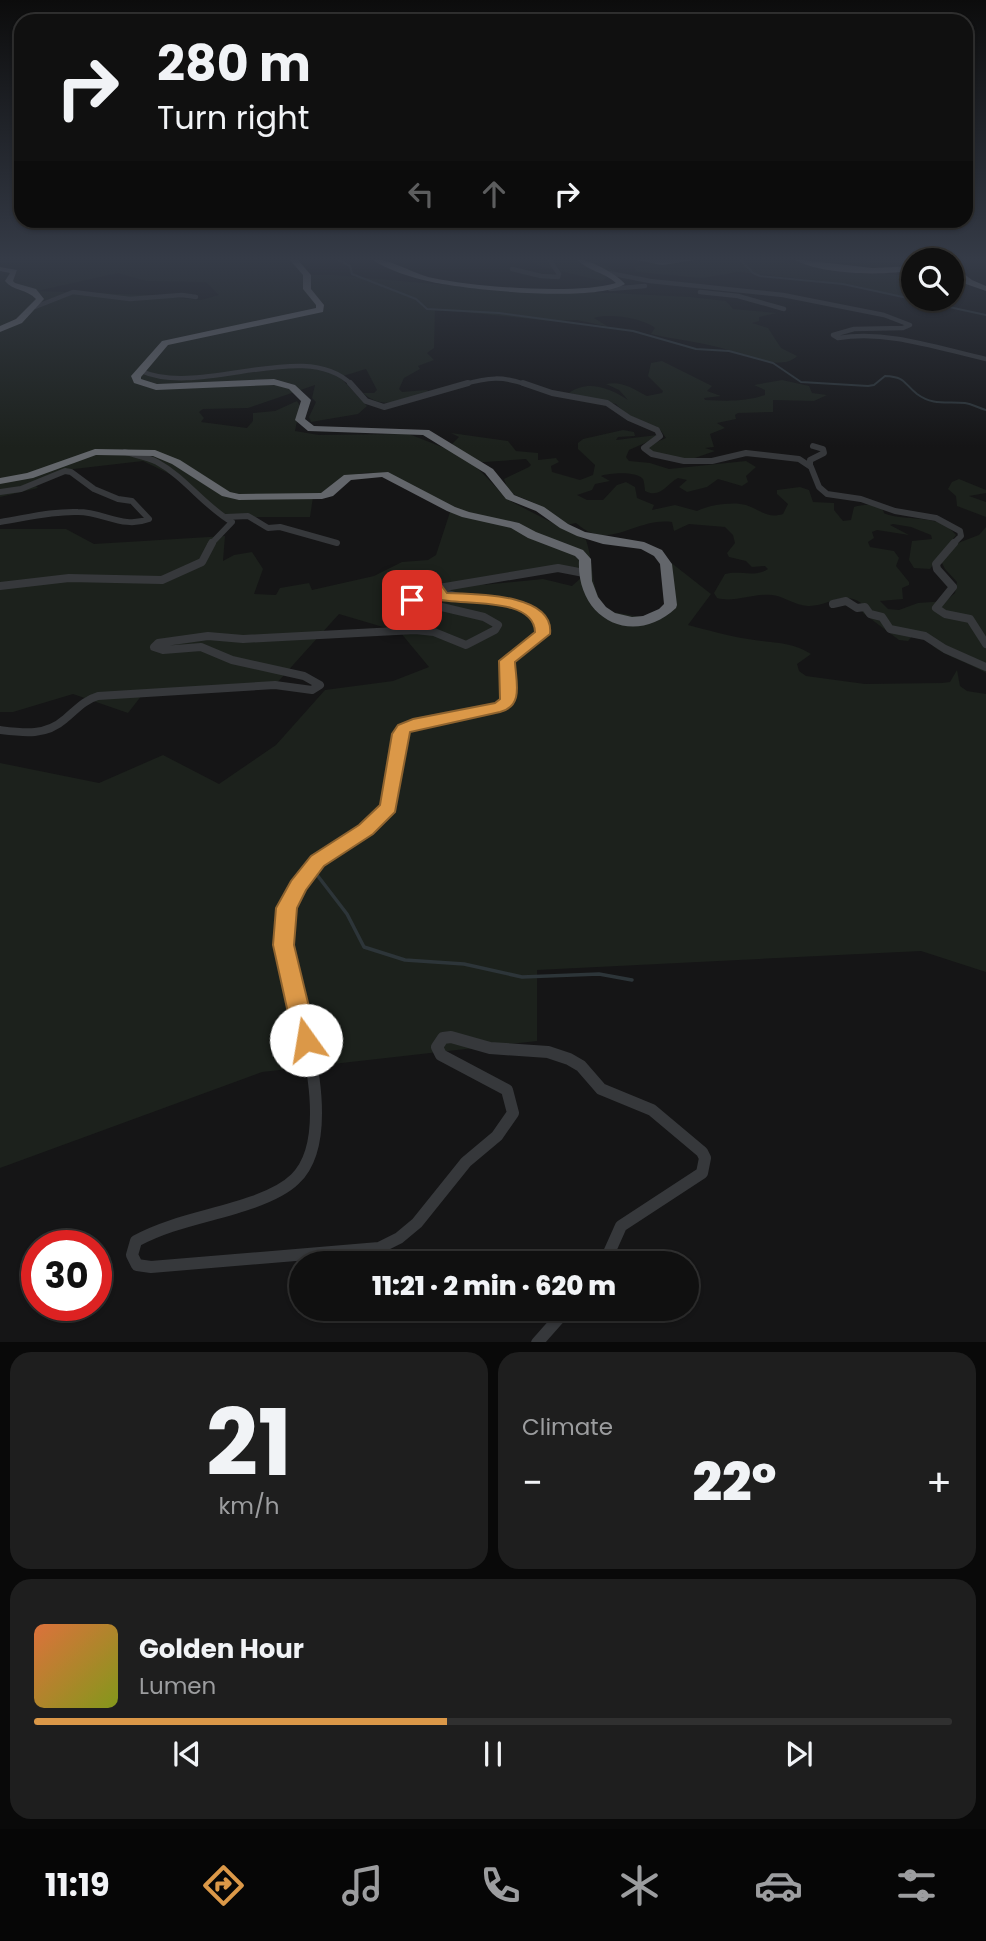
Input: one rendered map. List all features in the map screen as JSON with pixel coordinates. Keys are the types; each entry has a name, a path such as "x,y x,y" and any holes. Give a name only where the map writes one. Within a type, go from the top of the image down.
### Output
{"highway":[{"path":"0,329 18,322"},
{"path":"0,481 29,476 95,452 122,451 162,454 226,494 239,497 322,496 329,494 348,477 367,473 391,476 458,512 515,525 532,535 567,546 584,559 584,573 595,604 611,616 645,620 660,616 671,605 666,564 658,552 644,546 603,540 564,526 540,509 510,498 489,471 425,432 339,432 312,429 300,420 306,400 298,391 284,383 253,381 156,387 137,381 136,376 153,359 156,350 170,341 264,322"}],"street":[{"path":"898,322 910,326 854,329 833,335 838,338 878,335 986,356"},
{"path":"141,371 146,375 172,378 303,367 339,374 369,405 380,407 426,397 488,377 503,376 552,393 613,405 629,418 657,430 660,436 644,448 660,457 681,461 709,461 735,454 791,457 810,465 820,487 827,494 861,499 895,511 936,518 960,531 961,536 936,564 937,569 953,587 936,608 946,616 970,619 975,624 979,639 986,644"},
{"path":"810,465 813,462 810,460 824,453 823,449 813,446"},
{"path":"0,586 69,578 162,580 202,562 209,545 232,522 216,513 179,478 156,461 122,451"},
{"path":"0,492 21,489 71,471 76,478 94,489 118,499 132,501 149,519 132,523 90,512 66,512 0,522"},
{"path":"226,517 248,516 268,528 280,527 337,543"},
{"path":"0,730 28,733 52,728 86,701 98,696 275,685 312,690 320,685 307,678 229,659 205,648 156,649 155,645 162,642 208,636 243,639 415,630 434,632 466,645 498,628 494,621 408,597 409,593 558,568 584,573"},
{"path":"289,1256 151,1267 136,1265 132,1255 136,1241 160,1227 247,1207 274,1193 296,1180 307,1161 315,1137 318,1108 312,1064 283,945 287,908 298,886 317,861 366,829 389,807 400,734 404,729 419,723 500,707 509,698 507,661 542,634 543,630 540,619 531,609 488,600 441,596 436,588"},
{"path":"833,604 846,601 857,608 865,607 870,614 881,617 890,629 925,636 945,649 986,667"},
{"path":"343,1251 379,1248 399,1238 417,1223 466,1162 497,1136 513,1113 507,1090 441,1055 438,1041 451,1037 491,1048 537,1050 569,1059 581,1066 601,1089 652,1110 702,1152 705,1158 702,1173 621,1226 610,1251"},
{"path":"537,1342 556,1321"}],"shaded area":[{"path":"0,322 435,322 434,348 427,353 434,360 418,366 420,369 404,378 399,389 402,392 426,390 429,391 427,394 394,403 378,402 363,393 374,393 377,390 366,369 340,377 367,406 358,414 311,422 309,417 316,402 312,398 315,385 248,408 203,409 199,412 204,418 201,422 247,428 253,421 253,413 275,411 297,401 300,406 295,431 319,435 409,434 447,449 459,437 451,433 508,441 516,451 538,453 538,460 556,458 559,462 551,466 552,472 580,480 593,475 595,465 578,449 578,443 583,439 623,430 634,432 635,436 618,437 616,440 657,435 654,439 629,450 626,457 629,461 650,463 669,469 746,461 756,467 746,476 748,482 742,486 718,479 707,487 687,492 679,487 687,480 678,478 659,492 651,493 645,491 640,476 616,474 601,476 610,481 595,484 592,490 577,495 587,500 603,500 617,485 626,482 635,487 637,498 654,505 652,510 675,505 697,511 714,505 735,503 768,515 777,515 783,514 788,504 777,494 777,490 800,487 809,490 813,502 834,503 834,510 843,521 851,520 854,507 871,505 878,506 889,515 925,519 949,528 956,535 930,569 914,568 909,560 912,541 932,539 931,535 911,527 893,524 890,525 909,535 877,530 872,532 874,538 868,542 870,547 894,551 899,558 896,566 909,582 909,585 902,588 903,599 880,601 888,609 899,610 918,603 946,601 955,593 957,582 941,561 958,543 979,535 986,527 986,673 914,634 908,641 899,640 863,613 861,603 854,599 808,606 772,595 717,598 714,593 725,574 758,573 768,569 765,566 752,567 746,561 729,557 727,553 735,543 733,535 725,527 689,524 674,531 672,522 659,522 611,535 600,535 576,523 566,525 540,506 509,493 504,479 529,467 531,465 526,459 471,463 512,502 586,540 597,594 607,611 641,617 663,609 666,597 660,554 711,594 688,625 804,650 811,654 797,664 799,671 806,676 865,684 942,683 950,682 957,670 960,686 967,691 986,694 986,972 921,951 537,970 537,1041 262,1072 0,1168 0,763 99,783 163,755 219,784 276,745 325,690 393,681 429,667 400,632 339,614 275,685 142,695 128,713 73,694 13,712 0,712 0,529 66,529 94,544 225,536 223,561 234,555 252,552 263,569 254,594 276,595 280,588 309,583 312,590 374,576 402,562 428,560 436,555 451,509 391,478 366,473 356,475 313,497 310,517 226,517 182,480 143,461 65,470 33,483 38,488 0,497","holes":["554,567 591,569 572,586 543,579 482,585"]},
{"path":"585,322 600,322 605,326"},
{"path":"642,322 757,322 752,323 768,328 781,348 797,356 782,363 763,361 719,347 651,334 655,328"},
{"path":"662,361 712,386 707,391 721,396 704,398 705,400 758,397 765,395 765,390 754,385 782,380 809,386 812,393 827,395 814,401 773,400 773,412 738,413 735,415 736,419 717,423 725,428 710,434 714,447 705,448 715,451 689,460 651,453 647,446 666,438 659,428 626,414 616,404 569,393 583,386 591,386 614,392 628,400 619,390 606,384 612,383 628,386 647,396 662,393 648,376 651,363"},
{"path":"959,479 986,490 986,493 969,496 986,502 986,517 957,506 956,496 948,489 952,482"}],"waterway":[{"path":"563,322 633,331 696,349 729,351 773,363 801,382 868,386 874,385 885,376 892,377 901,379 923,398 965,403 986,410"},
{"path":"314,871 347,914 364,947 405,960 464,964 522,977 599,974 632,980"}],"route":[{"path":"306,1040 283,945 287,908 298,886 317,861 366,829 389,807 400,734 404,729 419,723 500,707 509,698 507,661 542,634 543,630 540,619 531,609 520,606 441,596 436,588 409,593 408,597 412,600"}]}
